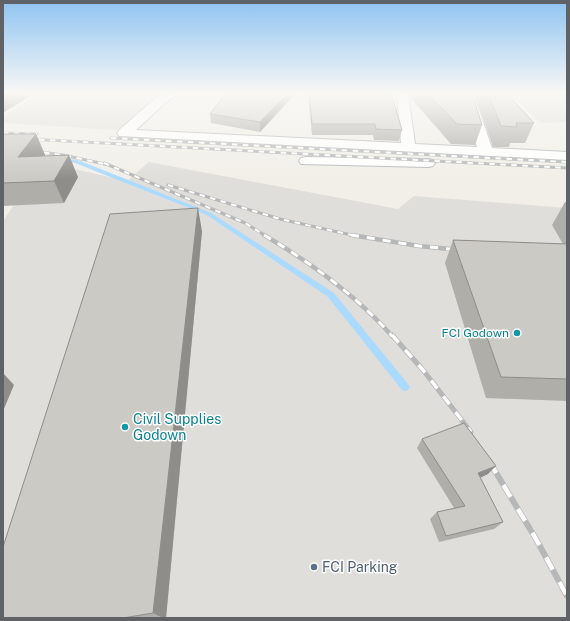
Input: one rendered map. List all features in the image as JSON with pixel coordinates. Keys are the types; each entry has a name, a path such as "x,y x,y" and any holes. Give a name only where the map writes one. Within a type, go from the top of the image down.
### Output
{"street":[{"path":"136,122 124,133 567,156"},
{"path":"406,122 408,148"},
{"path":"477,122 486,152"},
{"path":"306,161 465,164 512,167"}],"shaded area":[{"path":"3,122 128,122 116,130"},
{"path":"540,122 567,122 567,122"},
{"path":"43,162 127,181 149,162 398,209 414,196 567,208 567,618 3,618 3,221"}],"building":[{"path":"312,122 400,122 402,130 376,129 375,124 312,124"},
{"path":"455,122 481,122 482,125 457,124"},
{"path":"499,122 534,123 516,123 517,127 501,126"},
{"path":"3,134 36,134 18,157 69,155 54,181 3,183"},
{"name":"Civil Supplies Godown","path":"198,208 153,613 123,618 3,618 3,547 110,214"},
{"name":"FCI Godown","path":"453,240 567,244 567,379 501,377"},
{"path":"464,423 496,466 478,473 503,522 446,536 437,512 465,506 422,439"}],"waterway":[{"path":"62,160 76,161 209,214 331,295 405,387"}],"railway":[{"path":"3,133 37,134"},
{"path":"111,138 567,162"},
{"path":"28,139 567,168"},
{"path":"33,151 63,155 108,165"},
{"path":"104,163 108,165"},
{"path":"108,165 245,223 266,236"},
{"path":"168,185 280,219 353,235"},
{"path":"264,235 316,268 348,293 392,336"},
{"path":"353,235 419,246 460,250"},
{"path":"392,335 423,370 471,432"},
{"path":"489,461 536,539 567,596"}],"place":[{"name":"FCI Godown","path":"517,333"},
{"name":"Civil Supplies Godown","path":"125,427"},
{"name":"FCI Parking","path":"314,567"}]}
